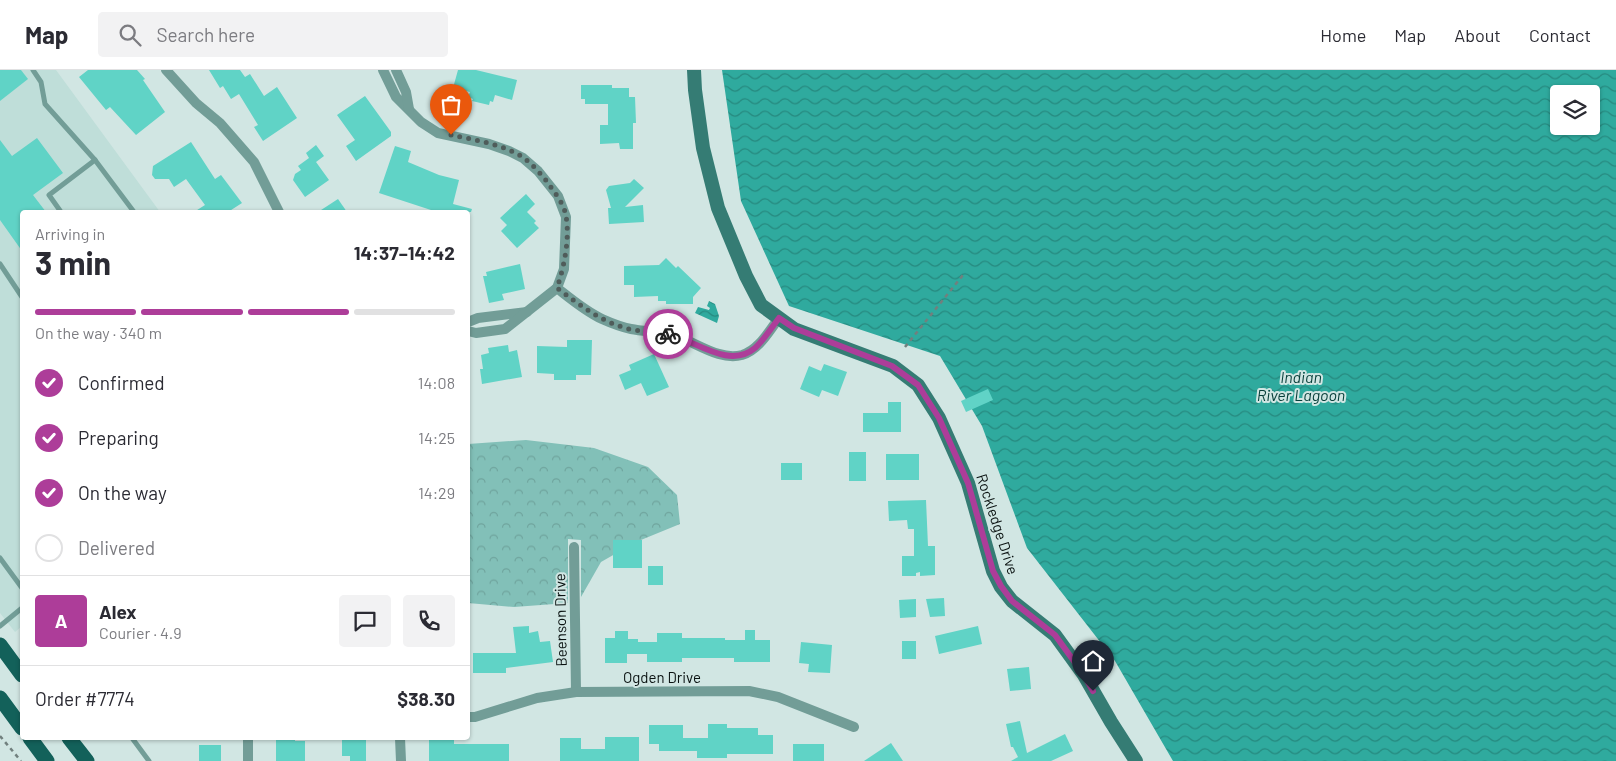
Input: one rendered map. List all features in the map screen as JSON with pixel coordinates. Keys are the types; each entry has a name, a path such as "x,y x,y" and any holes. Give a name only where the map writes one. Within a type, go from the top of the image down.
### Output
{"main road":[{"path":"0,645 20,672"},
{"path":"0,698 20,725"},
{"path":"31,740 47,761"},
{"path":"71,740 87,761"}],"street":[{"path":"166,70 196,103 220,123 254,162 278,210"},
{"path":"383,70 396,97 421,122 438,133 480,142 509,151 523,158 538,171 558,196 566,217 564,269 557,288 505,329 476,333 470,332"},
{"path":"396,70 406,92 409,109"},
{"name":"Rockledge Drive","path":"694,70 695,90 704,148 718,208 746,276 761,305 794,328 892,366 918,385 939,418 968,483 993,571 1001,586 1012,601 1055,635 1084,675 1136,761"},
{"path":"557,288 588,311 617,325 631,330 662,332 727,356 741,356 755,348 779,318"},
{"path":"470,321 478,318 528,312"},
{"name":"Beenson Drive","path":"574,547 576,692"},
{"name":"Ogden Drive","path":"470,717 536,698 576,692 749,691 778,697 854,727"},
{"path":"248,740 248,761"},
{"path":"400,740 400,761"}],"lane":[{"path":"33,70 41,82 45,104 95,160 132,210"},
{"path":"60,210 49,195 95,160"},
{"path":"0,264 20,295"},
{"path":"0,558 20,585"},
{"path":"0,626 20,610"},
{"path":"133,740 149,761"}],"path":[{"path":"905,347 963,275"},
{"path":"0,736 21,761"}],"shaded area":[{"path":"0,70 56,70 159,210 20,210 20,628 15,632 0,613"}],"green space":[{"path":"526,440 594,448 648,467 677,495 680,524 636,542 601,562 581,597 581,540 568,539 568,603 514,607 470,603 470,444"}],"water":[{"name":"Indian River Lagoon","path":"722,70 1616,70 1616,761 1173,761 1115,661 1027,548 982,426 940,356 789,306 741,201"},
{"path":"709,301 715,304 719,316 717,323 695,313 698,307 709,310 710,308 707,306"}],"building":[{"path":"0,70 21,70 28,79 0,101"},
{"path":"88,70 137,70 145,79 143,80 165,112 136,135 110,107 106,110 79,77"},
{"path":"209,70 240,70 245,77 250,74 264,96 277,87 297,118 263,141 254,127 258,125 239,94 231,99 223,86 220,88"},
{"path":"458,70 476,70 517,80 512,100 495,95 493,102 490,101 489,105 472,101 473,99 468,97 470,92 453,88"},
{"path":"581,85 612,85 612,88 629,88 629,97 635,97 636,123 633,123 633,149 620,149 619,143 600,144 600,125 608,125 608,104 585,104 585,99 581,99"},
{"path":"365,96 391,132 391,136 356,161 346,146 355,140 337,115"},
{"path":"37,138 63,173 33,195 44,210 20,210 20,248 0,220 0,140 12,156"},
{"path":"191,142 215,179 221,175 242,203 231,210 197,210 205,205 186,179 174,187 169,179 155,179 152,175 153,166"},
{"path":"316,145 324,156 316,162 329,180 305,197 293,180 295,174 301,170 298,166 309,158 306,153"},
{"path":"395,146 411,151 408,162 439,175 459,180 453,204 472,209 471,212 470,210 431,210 379,193"},
{"path":"634,179 644,188 625,207 643,205 644,222 609,224 608,208 611,208 606,190 609,186 630,183"},
{"path":"526,194 535,204 527,212 536,221 534,223 539,228 517,248 501,231 507,225 500,218"},
{"path":"338,199 346,210 321,210"},
{"path":"666,258 676,268 678,266 701,288 693,297 693,304 666,304 666,301 658,301 658,296 634,297 634,285 624,285 624,266 659,265"},
{"path":"520,264 525,289 502,294 504,300 489,303 483,276 487,276 486,272"},
{"path":"567,340 592,340 591,375 576,375 576,380 554,380 554,374 537,373 537,346 567,347"},
{"path":"508,345 509,352 517,350 522,377 482,384 480,369 483,369 481,355 489,353 488,348"},
{"path":"654,354 669,387 647,396 641,383 625,390 619,375 631,370 629,365"},
{"path":"824,364 847,372 838,396 822,390 819,397 800,389 809,366 821,371"},
{"path":"988,389 993,400 966,412 961,401"},
{"path":"888,402 901,402 901,432 863,432 863,413 888,413"},
{"path":"849,452 866,452 866,481 849,481"},
{"path":"886,454 919,454 919,480 886,480"},
{"path":"781,463 802,463 802,480 781,480"},
{"path":"926,500 928,546 935,546 935,575 920,576 920,572 916,573 916,576 902,576 902,556 914,556 914,529 908,529 907,520 889,521 888,501"},
{"path":"613,540 642,540 642,568 613,568"},
{"path":"648,566 663,566 663,585 648,585"},
{"path":"944,598 945,616 930,617 926,599"},
{"path":"916,599 916,617 900,618 899,600"},
{"path":"529,626 529,633 538,631 540,642 550,641 553,662 506,668 506,673 473,673 473,653 516,653 513,627"},
{"path":"978,626 982,644 939,654 935,636"},
{"path":"745,630 755,630 755,640 770,640 770,662 734,662 734,658 682,658 682,662 647,662 647,654 627,654 627,663 605,663 605,638 615,638 615,631 628,631 628,639 638,639 638,642 657,642 657,633 682,633 682,638 745,640"},
{"path":"902,641 916,641 916,659 902,659"},
{"path":"801,642 832,645 830,673 808,672 809,664 799,663"},
{"path":"1029,667 1031,689 1010,691 1007,669"},
{"path":"1020,721 1027,753 1065,734 1073,751 1051,761 1011,761 1018,757 1013,747 1011,747 1006,724"},
{"path":"708,724 727,724 727,728 758,728 758,735 773,735 773,754 727,754 727,758 697,758 697,751 659,751 659,744 649,744 649,725 683,725 683,738 708,738"},
{"path":"605,737 639,737 639,761 560,761 560,738 581,738 581,749 605,749"},
{"path":"276,740 305,741 305,761 276,761"},
{"path":"342,740 366,740 366,761 350,761 350,756 342,756"},
{"path":"429,740 454,740 454,744 509,744 509,761 429,761"},
{"path":"891,743 903,761 864,761"},
{"path":"793,744 824,744 824,761 793,761"},
{"path":"199,745 221,745 221,761 199,761"}],"way so far":[{"path":"451,135 489,144 523,158 538,171 558,196 566,217 566,242 564,269 557,288 600,318 631,330 668,334"}],"route":[{"path":"668,334 727,356 741,356 755,348 779,318 794,328 892,366 918,385 939,418 968,483 993,571 1001,586 1012,601 1055,635 1084,675 1093,691"}]}
